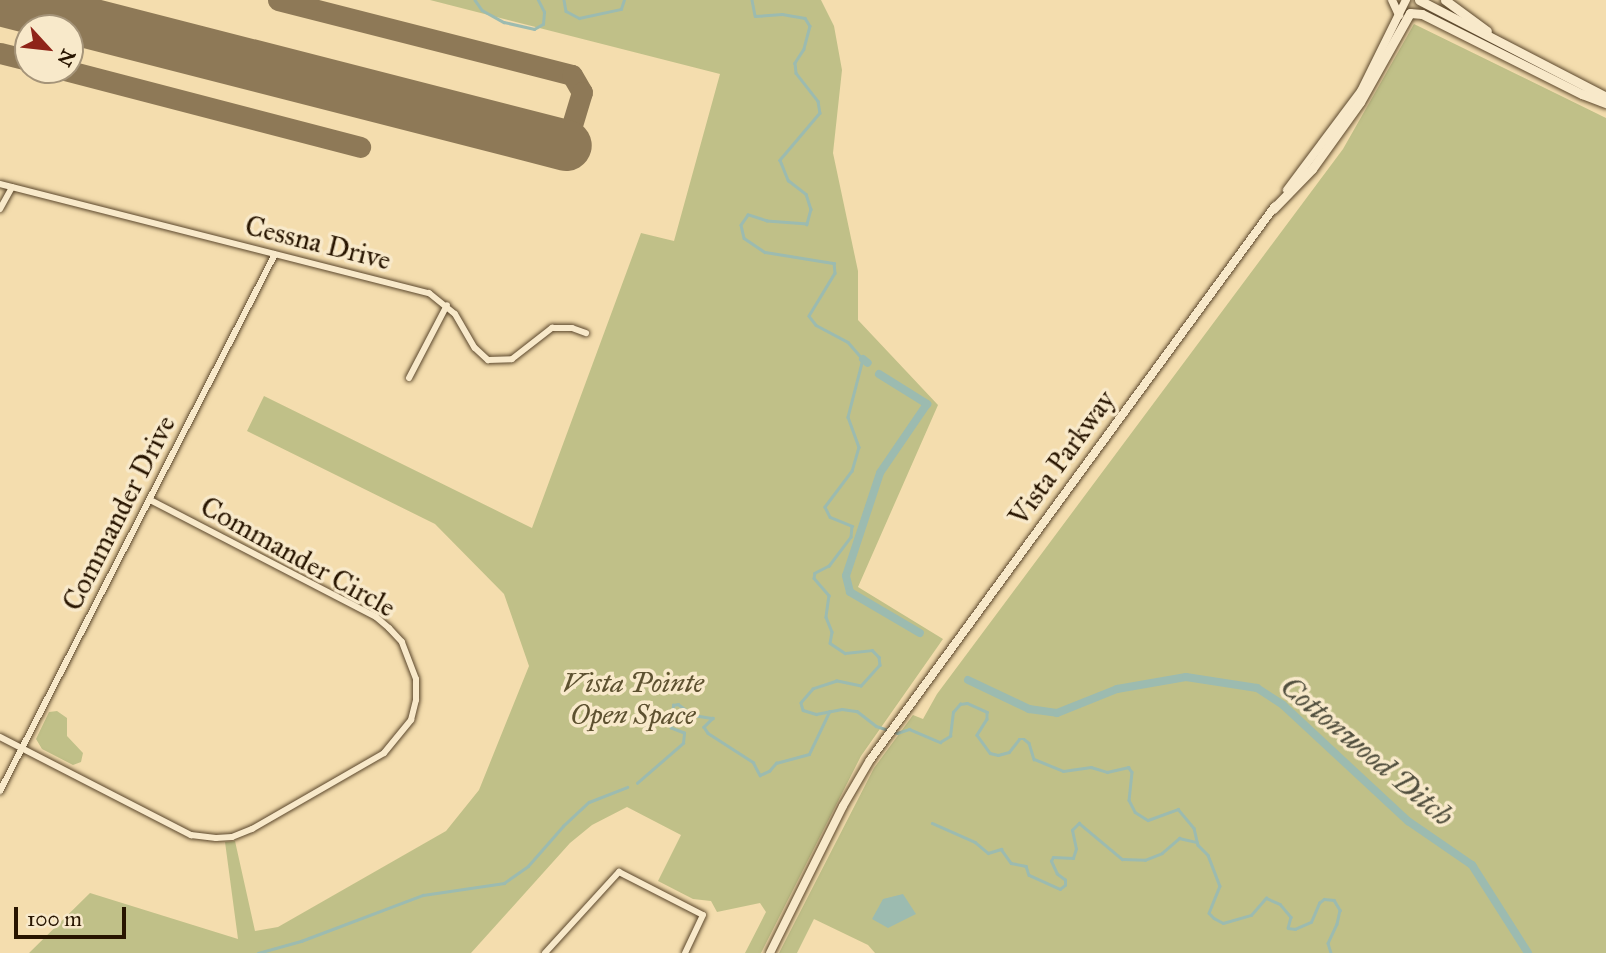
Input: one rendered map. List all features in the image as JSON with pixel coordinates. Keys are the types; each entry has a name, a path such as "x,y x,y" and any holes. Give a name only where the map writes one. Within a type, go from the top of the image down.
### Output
{"main road":[{"path":"1419,0 1606,96"},
{"path":"1445,0 1502,43"},
{"path":"1273,209 1312,169 1355,110 1410,13 1422,14 1582,94 1606,103"}],"street":[{"path":"1392,0 1399,15"},
{"name":"Vista Parkway","path":"770,953 843,806 870,760 1352,104 1406,0"},
{"name":"Cessna Drive","path":"0,184 429,293 447,305 480,354 495,362 517,356 552,328 572,328 586,333"},
{"path":"0,209 12,187"},
{"name":"Commander Drive","path":"0,791 275,254"},
{"path":"409,378 447,305"},
{"name":"Commander Circle","path":"0,737 191,835 232,837 287,810 384,753 411,720 416,700 416,678 402,642 389,628 369,614 150,500"},
{"path":"545,953 619,872 703,915 685,953"}],"green space":[{"name":"Vista Pointe Open Space","path":"430,0 821,0 834,26 842,70 833,153 858,271 858,320 938,405 858,587 943,639 861,756 761,953 745,953 766,912 760,903 717,912 711,901 693,899 658,881 681,835 627,807 592,825 570,843 471,953 29,953 90,893 238,939 225,842 235,841 255,931 278,927 446,831 479,790 529,666 504,594 435,524 247,431 264,396 532,528 641,233 674,241 720,74"},
{"path":"1414,24 1606,118 1606,953 875,953 868,945 814,919 797,953 779,953 874,768 913,715 923,719 937,694 1343,149"},
{"path":"57,711 67,718 67,736 83,753 81,762 73,765 42,749 36,739 49,712"}],"water":[{"path":"903,894 916,914 888,928 872,919 883,899"}],"waterway":[{"path":"475,0 482,10 504,22 534,29 543,24 544,12 538,0"},
{"path":"564,0 566,11 579,18 621,9 624,0"},
{"path":"752,0 755,16 782,14 805,18 810,26 804,49 795,63 796,73 818,101 820,113 780,160 788,180 806,194 811,209 807,224 767,221 748,215 741,225 744,238 765,252 834,263 835,273 809,316 816,325 848,342 863,359 848,417 859,447 852,471 825,507 830,517 852,526 851,537 829,566 815,573 814,578 829,595 826,617 832,632 830,643 845,653 872,650 879,657 880,665 861,686 837,681 813,689 801,703 803,710 816,714 842,709 857,711 876,726 897,733 909,729 940,742 950,736 953,712 960,704 967,703 987,712 987,719 977,735 990,753 998,755 1009,752 1019,739 1024,739 1029,743 1034,759 1063,771 1091,767 1107,772 1128,767 1132,772 1129,800 1135,812 1148,820 1178,809 1194,828 1198,845 1208,855 1220,886 1209,913 1214,918 1223,923 1251,915 1266,898 1280,904 1291,917 1288,928 1295,929 1311,922 1319,903 1324,899 1334,900 1340,910 1328,943 1331,953"},
{"name":"Cottonwood Ditch","path":"863,359 868,363"},
{"name":"Cottonwood Ditch","path":"879,374 927,404 880,473 846,576 850,592 920,633"},
{"name":"Cottonwood Ditch","path":"968,680 1029,709 1057,713 1117,689 1186,677 1257,688 1283,705 1408,821 1472,865 1528,953"},
{"path":"637,783 683,743 684,733 671,728 673,705 678,704 693,715 713,718 704,727 708,733 753,762 760,775 769,771 776,763 809,754 829,712"},
{"path":"258,953 301,941 423,895 504,883 528,866 563,826 589,802 627,787"},
{"path":"932,823 975,842 988,853 1001,849 1011,863 1026,866 1029,875 1060,889 1065,885 1065,880 1057,874 1051,861 1053,857 1073,858 1076,849 1072,830 1079,823 1122,859 1145,860 1162,853 1179,838 1197,842"}],"taxiway":[{"path":"278,0 572,75 582,92 566,145"},
{"path":"0,53 14,56"},
{"path":"84,75 360,147"}],"runway":[{"path":"0,0 566,145"}]}
